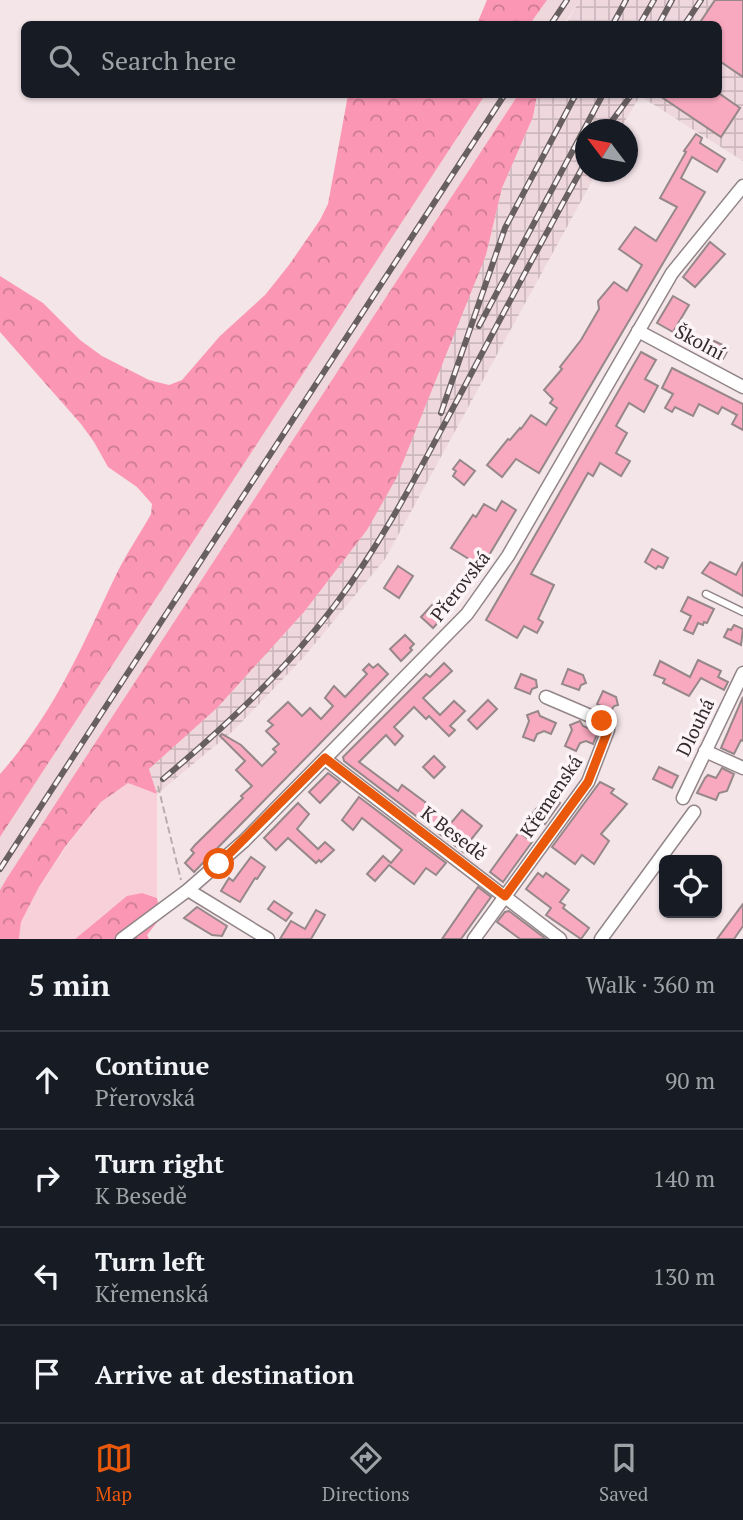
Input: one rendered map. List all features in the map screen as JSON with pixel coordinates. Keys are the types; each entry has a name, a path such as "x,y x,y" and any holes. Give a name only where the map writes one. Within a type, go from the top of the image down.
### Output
{"street":[{"name":"Přerovská","path":"122,939 187,890 244,841 451,631 482,595 508,556 678,264 743,186"},
{"name":"Školní","path":"638,331 743,387"},
{"name":"Dlouhá","path":"683,798 743,673"},
{"name":"Křemenská","path":"474,939 588,782 608,730 605,723 546,697"},
{"path":"705,751 743,768"},
{"name":"K Besedě","path":"325,758 560,939"},
{"path":"601,939 694,812"},
{"path":"187,890 268,939"}],"lane":[{"path":"706,593 743,612"}],"path":[{"path":"158,786 178,877 187,890"}],"shaded area":[{"path":"547,0 580,0 566,21 532,21"},
{"path":"580,0 743,0 743,161 643,98 722,98 722,21 568,21"},
{"path":"483,98 516,98 0,890 0,837"},
{"path":"536,98 639,98 626,119 575,119 575,182 592,182 385,559 303,658 234,730 157,794 149,769 217,708 304,612 367,530 486,255 502,188 533,117"},
{"path":"128,783 157,794 157,898 142,893 108,911 75,939 19,939 21,922 39,887 66,847 101,802"}],"green space":[{"path":"487,0 547,0 532,21 478,21"},
{"path":"347,98 483,98 0,837 0,774 36,727 66,679 120,567 151,514 152,504 137,487 108,467 81,424 0,332 0,276 43,303 80,340 102,356 149,380 169,385 182,380 220,336 265,295 289,265 328,204"},
{"path":"516,98 536,98 533,117 502,188 486,255 397,477 367,530 304,612 217,708 149,769 157,794 128,783 101,802 65,847 39,887 21,922 19,939 0,939 0,890"},
{"path":"142,893 157,898 161,917 147,935 149,939 75,939 127,896"}],"building":[{"path":"715,0 743,0 743,77 722,63 722,21 701,21"},
{"path":"722,95 740,108 721,137 663,98 722,98"},
{"path":"696,134 702,138 700,143 725,159 717,172 692,157 681,178 705,192 539,473 516,459 502,477 487,465 531,415 546,425 557,408 550,403 553,399 544,390 581,340 599,309 598,301 614,282 627,291 642,265 619,249 635,227 656,241 677,207 660,198 686,152 684,151"},
{"path":"710,242 725,254 695,287 683,277"},
{"path":"673,296 689,305 673,332 657,323"},
{"path":"712,340 729,348 723,359 707,350"},
{"path":"641,352 656,360 645,379 658,386 644,412 629,403 616,426 627,433 616,453 630,461 621,476 600,463 593,476 588,473 531,574 554,585 538,619 543,622 537,633 524,626 517,638 486,620"},
{"path":"672,368 743,404 743,430 732,424 737,415 722,407 718,414 699,404 693,416 675,407 672,412 665,408 673,394 662,388"},
{"path":"460,460 475,471 464,485 453,476 456,471 453,469"},
{"path":"502,501 516,510 482,567 451,548 473,515 476,517 484,504 496,511"},
{"path":"652,549 668,558 663,568 658,566 656,569 645,562"},
{"path":"710,562 736,575 743,562 743,596 702,573"},
{"path":"398,566 413,576 399,598 384,588"},
{"path":"688,597 714,609 707,623 698,623 693,634 684,630 691,616 681,611"},
{"path":"432,605 444,616 433,628 421,617"},
{"path":"734,625 743,629 741,645 724,637"},
{"path":"405,635 414,644 401,661 390,649"},
{"path":"698,660 721,671 718,677 728,682 724,690 701,678 689,696 663,683 665,679 654,675 660,661 690,677"},
{"path":"444,663 452,671 423,698 440,715 454,701 465,711 450,726 455,730 449,736 429,716 426,719 414,707 394,727 403,736 395,745 386,735 359,762 398,791 402,785 452,822 462,810 482,826 469,842 477,848 470,857 344,761 343,757 426,674 430,677"},
{"path":"369,664 373,668 378,664 388,674 194,872 185,863 194,853 191,850 252,786 236,770 245,761 220,736 222,734 241,745 262,766 276,752 273,749 279,744 266,731 273,725 268,721 288,702 302,716 310,708 321,719 333,706 325,698 334,686 345,697 367,674 363,670"},
{"path":"568,669 583,675 586,683 581,685 579,690 562,684"},
{"path":"521,674 536,680 537,687 532,689 530,694 515,688"},
{"path":"603,691 616,697 618,705 611,711 597,704"},
{"path":"743,697 743,741 741,740 734,754 721,748"},
{"path":"488,700 497,709 477,729 468,720"},
{"path":"538,711 540,716 556,723 551,734 544,731 537,734 534,741 523,737 529,721 527,715"},
{"path":"580,721 583,726 598,732 593,744 586,741 580,743 576,751 565,746 572,730 570,725"},
{"path":"434,756 445,767 434,778 423,767"},
{"path":"659,767 678,776 672,788 653,779"},
{"path":"722,768 734,774 727,791 719,793 716,800 697,793 708,775 716,778"},
{"path":"328,773 340,782 320,803 309,792"},
{"path":"600,782 614,789 611,793 627,804 601,834 609,841 594,864 582,855 575,864 552,847"},
{"path":"548,794 560,803 545,824 532,814"},
{"path":"359,797 446,863 436,875 426,868 414,884 389,865 375,881 367,874 383,856 391,863 402,850 362,818 353,830 342,820"},
{"path":"298,803 309,814 297,829 318,849 325,842 334,850 321,862 319,860 316,863 288,838 276,850 264,838"},
{"path":"519,832 532,842 503,882 490,872"},
{"path":"251,857 265,867 240,902 221,891 229,878 233,881"},
{"path":"538,873 543,877 546,873 569,890 560,902 565,905 563,908 589,928 581,939 546,915 551,908 526,889"},
{"path":"478,887 491,897 461,939 442,939"},
{"path":"274,901 292,913 286,921 268,909"},
{"path":"743,904 743,926 734,939 717,939"},
{"path":"197,907 227,926 222,936 212,935 184,918"},
{"path":"316,910 325,915 311,939 280,939 291,921 305,929"},
{"path":"509,911 546,939 520,939 497,922"}],"railway":[{"path":"553,21 567,0"},
{"path":"615,21 626,0"},
{"path":"642,21 654,0"},
{"path":"661,21 672,0"},
{"path":"687,21 701,0"},
{"path":"0,869 502,98"},
{"path":"441,413 505,228 574,98"},
{"path":"479,326 601,98"},
{"path":"613,119 629,98"},
{"path":"163,779 232,718 275,675 316,629 353,580 416,476 575,181"}],"route":[{"path":"219,864 325,758 505,896 593,774 608,730 608,725 602,721"}]}
